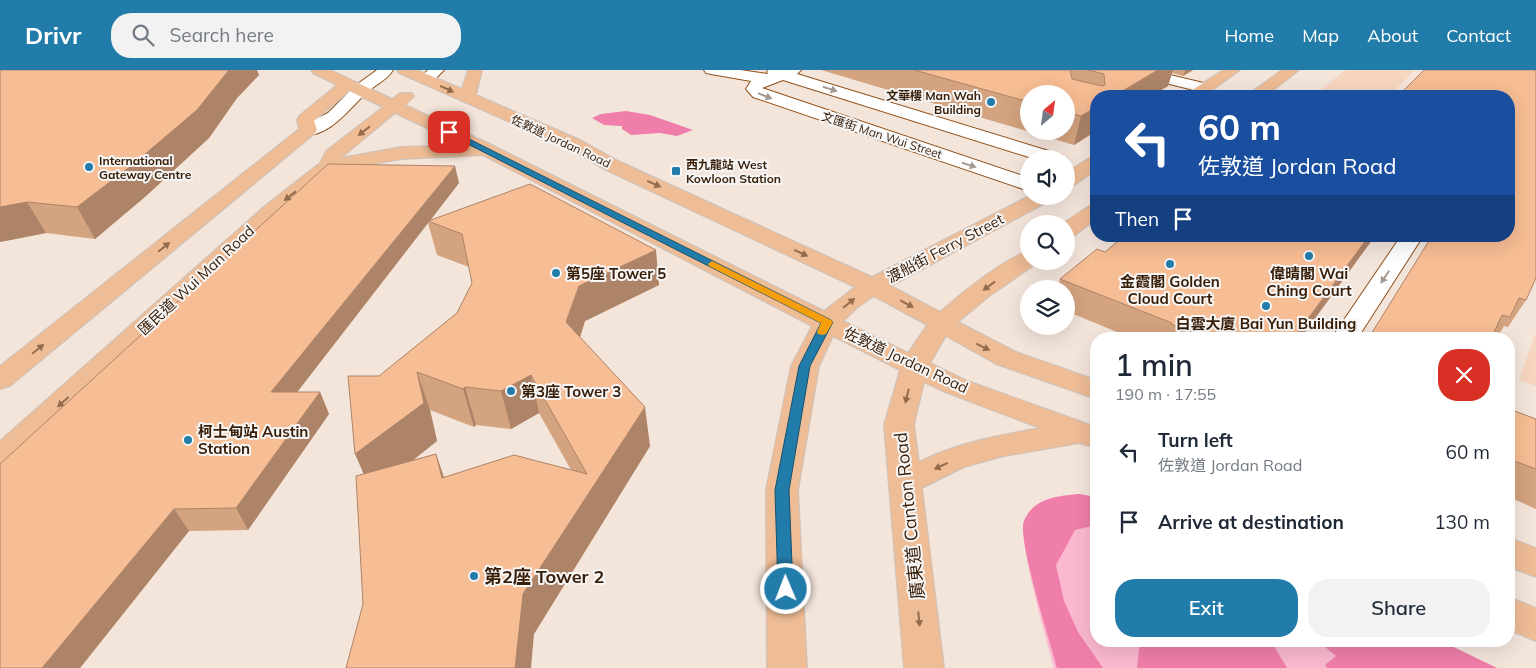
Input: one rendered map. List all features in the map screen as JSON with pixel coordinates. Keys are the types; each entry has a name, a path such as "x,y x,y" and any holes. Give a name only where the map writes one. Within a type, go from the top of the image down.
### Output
{"main road":[{"name":"佐敦道 Jordan Road","path":"318,70 488,150 868,344 955,386 1089,436"},
{"name":"佐敦道 Jordan Road","path":"404,70 432,75 467,98 572,143 609,164 872,286 1006,358 1090,388"},
{"path":"467,98 474,70"},
{"path":"1203,90 1232,70"},
{"path":"1264,90 1292,70"},
{"name":"匯民道 Wui Man Road","path":"0,459 273,209 328,166 333,155 432,75"},
{"path":"0,380 308,130"},
{"path":"328,166 401,152 488,150"},
{"path":"1075,176 1090,166"},
{"name":"渡船街 Ferry Street","path":"872,286 1027,205"},
{"path":"1075,225 1090,214"},
{"path":"915,366 926,344 941,323 985,288 1020,264"},
{"path":"787,668 782,490 804,366 827,322 849,302 872,286"},
{"name":"廣東道 Canton Road","path":"915,366 899,425 924,668"},
{"path":"905,483 958,458 1020,441 1089,436"},
{"path":"1515,554 1536,563"},
{"path":"1515,616 1536,625"}],"street":[{"path":"308,130 334,117 355,87 386,70"},
{"name":"文匯街 Man Wui Street","path":"712,70 778,73 1026,150"},
{"path":"1130,70 1194,90"},
{"name":"文匯街 Man Wui Street","path":"778,73 757,84 754,89 759,94 1020,181"},
{"path":"1075,163 1090,165"},
{"path":"1349,332 1408,242"}],"shaded area":[{"path":"1345,70 1415,70 1395,90 1321,90"},
{"path":"626,111 650,115 693,130 677,136 660,133 631,135 622,129 622,126 604,125 592,118 601,114"},
{"path":"1536,332 1536,386 1519,380"},
{"path":"1079,494 1090,496 1090,647 1453,647 1497,668 1054,668 1029,568 1023,531 1024,521 1034,507 1047,500"},
{"path":"1079,494 1090,496 1090,526 1075,530 1056,565 1064,601 1078,632 1103,668 1057,668 1025,548 1023,532 1024,521 1028,513 1040,503 1063,496"},
{"path":"1139,647 1275,647 1287,668 1137,668"},
{"path":"1325,647 1453,647 1497,668 1327,668 1325,665 1336,656"}],"building":[{"name":"International Gateway Centre","path":"0,70 229,70 197,110 131,166 77,207 27,202 0,207"},
{"path":"914,70 1070,70 1072,79 1102,86 1105,85 1104,74 1088,70 1158,70 1124,90 1090,90 1090,111 1081,116 1075,114 1075,85 1020,85 1020,99"},
{"path":"1424,70 1536,70 1536,278 1526,300 1519,298 1510,317 1502,315 1494,332 1372,332 1428,242 1515,242 1515,90 1404,90"},
{"name":"柯士甸站 Austin Station","path":"328,164 455,166 271,392 320,392 236,508 174,509 42,668 0,668 0,464"},
{"path":"530,184 656,250 579,286 566,322 645,407 523,594 515,668 346,668 363,604 356,476 436,454 442,478 514,455 587,474 531,375 501,391 465,387 463,389 417,372 424,403 355,454 348,376 379,376 457,313 472,283 462,234 428,221"},
{"path":"1117,242 1365,242 1298,332 1191,332 1075,285 1075,280 1060,279 1071,270 1075,270 1075,267 1097,249 1105,252"},
{"path":"1515,411 1536,419 1536,469 1515,461"}],"slow traffic":[{"path":"712,264 827,322 822,332"}],"place":[{"name":"文華樓 Man Wah Building","path":"991,102"},
{"name":"International Gateway Centre","path":"89,167"},
{"name":"西九龍站 West Kowloon Station","path":"676,171"},
{"name":"偉晴閣 Wai Ching Court","path":"1309,256"},
{"name":"金霞閣 Golden Cloud Court","path":"1170,264"},
{"name":"第5座 Tower 5","path":"556,273"},
{"name":"白雲大廈 Bai Yun Building","path":"1266,306"},
{"name":"第3座 Tower 3","path":"511,391"},
{"name":"柯士甸站 Austin Station","path":"188,440"},
{"name":"第2座 Tower 2","path":"474,576"}],"route":[{"path":"449,132 550,181 827,322 804,366 782,490 786,589"}]}
